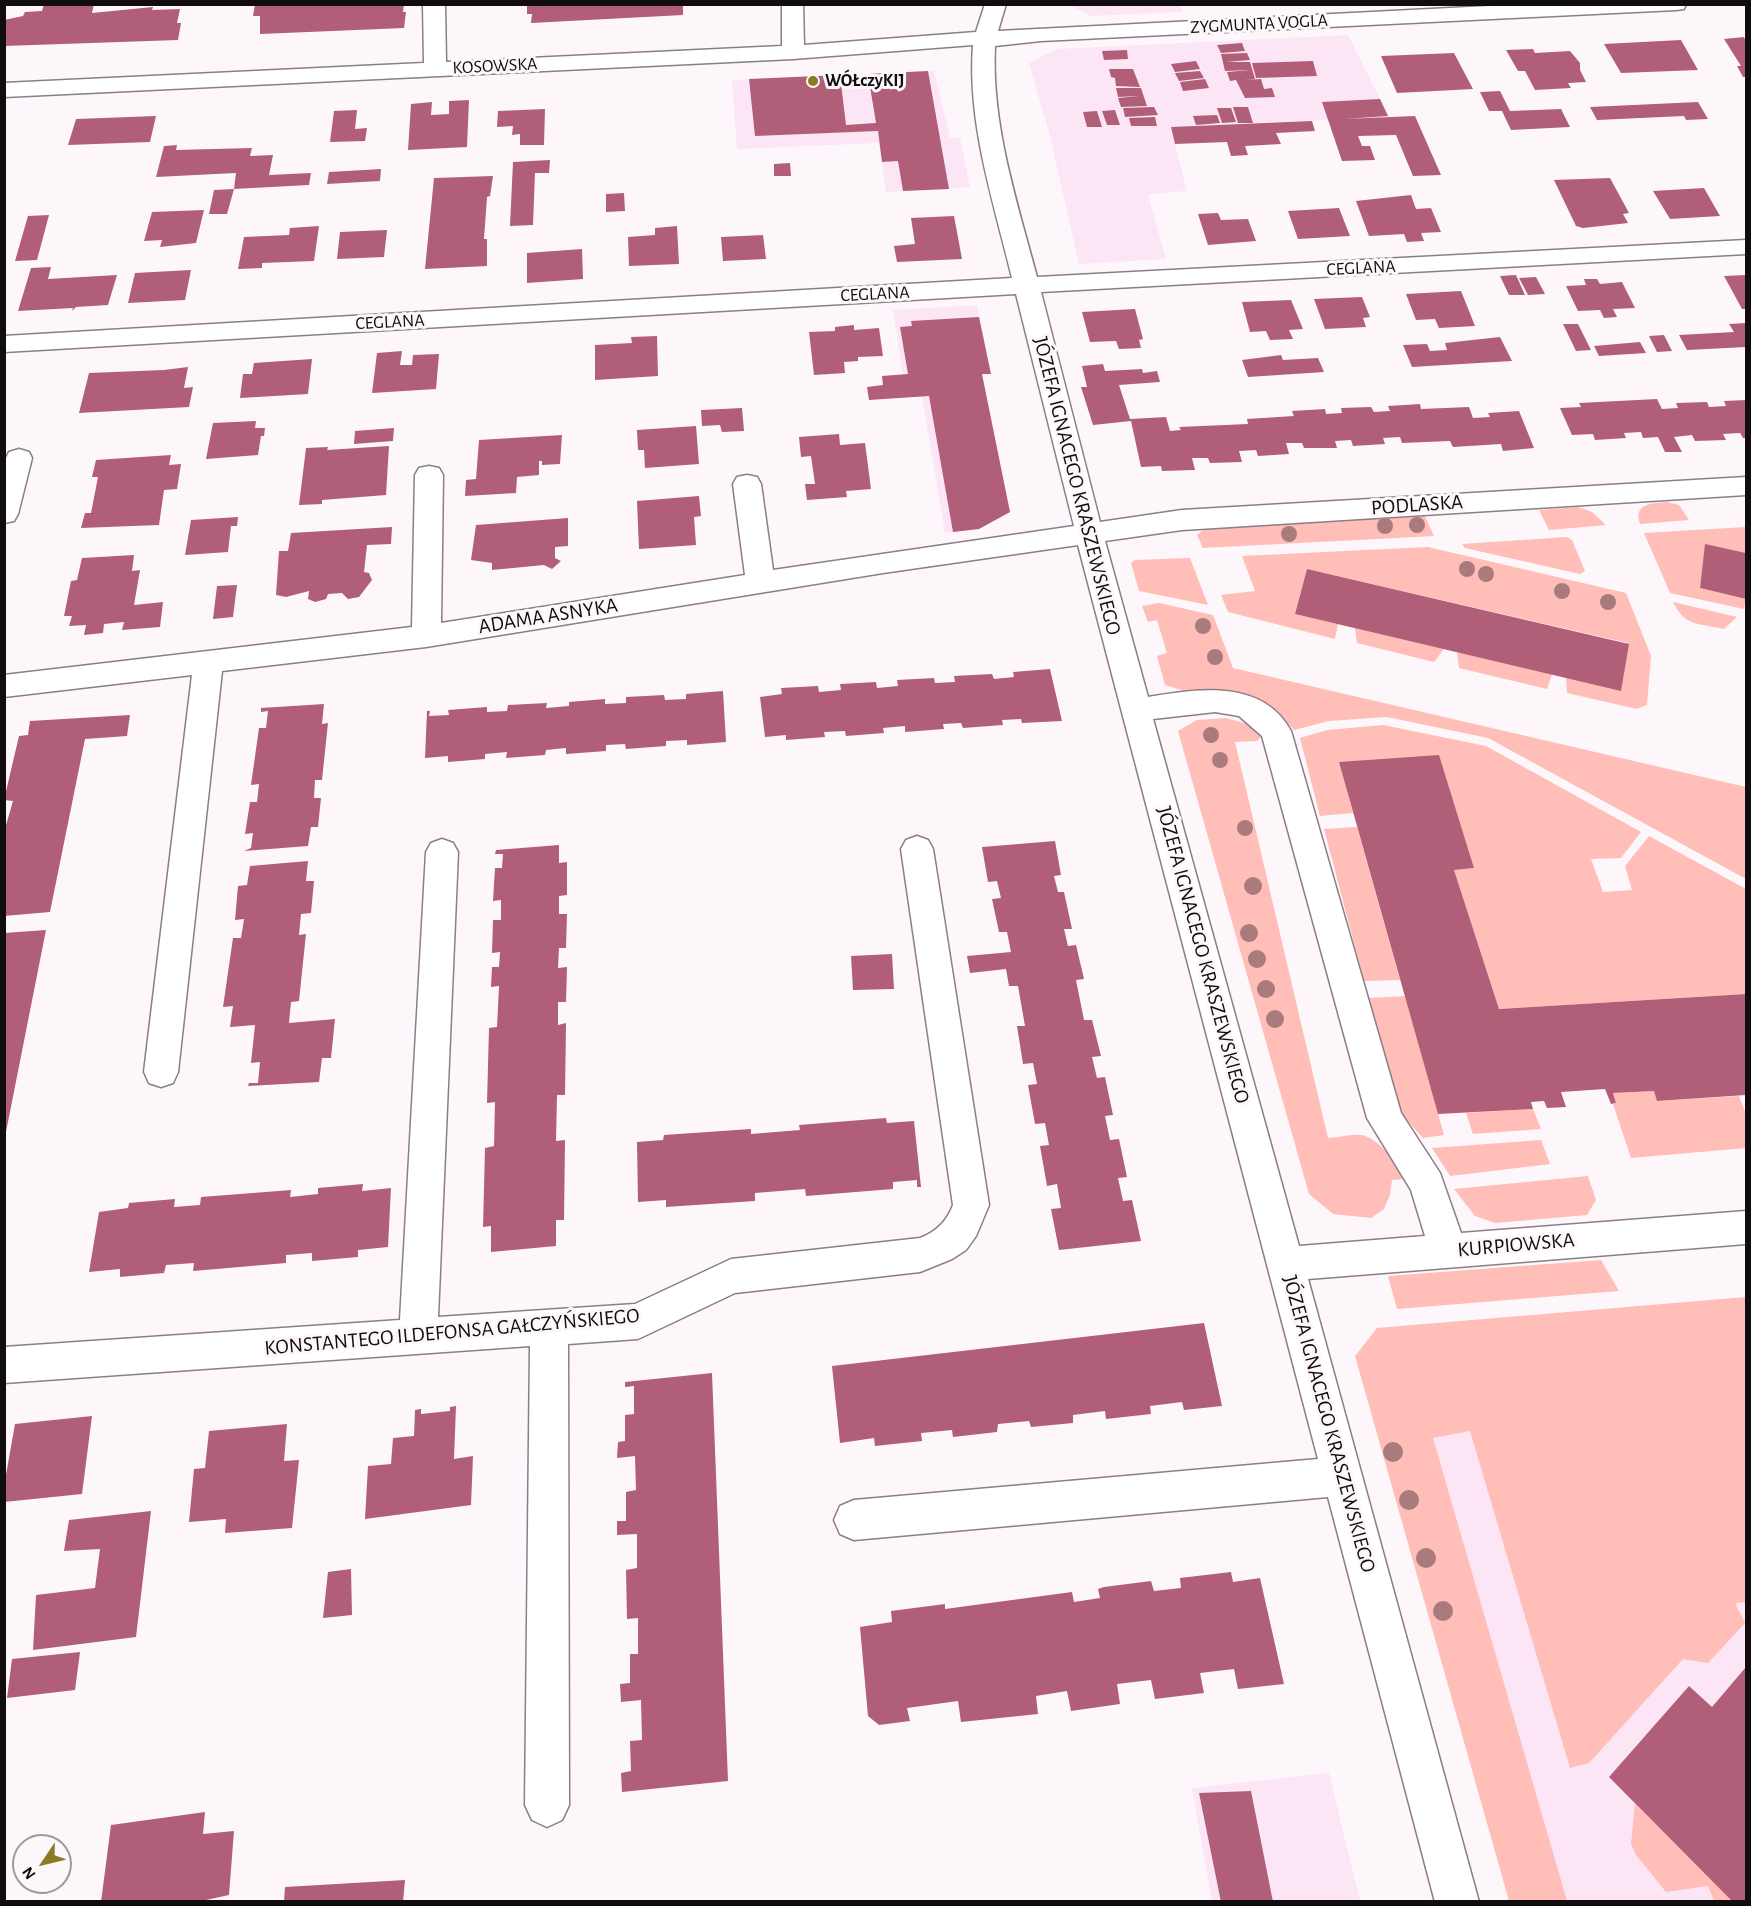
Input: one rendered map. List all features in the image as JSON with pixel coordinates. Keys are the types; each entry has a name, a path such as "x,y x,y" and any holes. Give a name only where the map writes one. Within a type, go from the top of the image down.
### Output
{"street":[{"path":"434,4 435,69"},
{"path":"793,4 790,9 793,52"},
{"name":"JÓZEFA IGNACEGO KRASZEWSKIEGO","path":"996,4 986,39 983,66 986,115 1026,285 1136,710 1457,1902"},
{"name":"ZYGMUNTA VOGLA","path":"986,39 1676,4"},
{"name":"KOSOWSKA","path":"4,90 793,52 986,39"},
{"name":"CEGLANA","path":"4,344 1026,285 1746,247"},
{"path":"4,514 19,458"},
{"path":"426,636 429,475"},
{"path":"747,484 760,583"},
{"name":"PODLASKA","path":"1089,533 1182,520 1746,486"},
{"name":"ADAMA ASNYKA","path":"4,686 426,636 1089,533"},
{"path":"161,1072 208,662"},
{"path":"1136,710 1232,703 1259,714 1275,731 1385,1118 1427,1184 1448,1251"},
{"name":"KONSTANTEGO ILDEFONSA GAŁCZYŃSKIEGO","path":"4,1365 638,1321 731,1276 920,1255 945,1247 963,1227 971,1205 917,849"},
{"path":"418,1337 442,852"},
{"name":"KURPIOWSKA","path":"1286,1264 1746,1227"},
{"path":"547,1805 549,1328"},
{"path":"854,1520 1343,1476"}],"shaded area":[{"path":"1070,5 1180,5 1183,12 1090,16"},
{"path":"1348,35 1389,117 1171,127 1187,191 1148,194 1166,259 1079,264 1049,132 1029,63 1057,49"},
{"path":"934,71 950,138 960,138 970,187 886,192 879,143 737,149 732,80"},
{"path":"977,305 991,374 982,375 1010,512 979,529 945,533 922,397 906,397 893,310"},
{"path":"1667,502 1679,505 1689,520 1640,524 1638,517 1641,509 1650,504"},
{"path":"1578,507 1592,512 1606,525 1549,530 1539,510"},
{"path":"1425,516 1434,536 1203,548 1197,535 1206,528"},
{"path":"1746,527 1746,553 1706,545 1700,588 1746,599 1744,609 1670,593 1644,533"},
{"path":"1567,537 1572,540 1585,571 1580,574 1465,548 1462,544"},
{"path":"1428,547 1626,593 1651,656 1647,705 1637,709 1567,693 1566,678 1628,643 1307,569 1295,614 1338,624 1335,639 1228,612 1221,595 1255,591 1242,556"},
{"path":"1190,558 1208,605 1139,591 1131,563 1135,560"},
{"path":"1673,602 1737,617 1724,629 1694,623 1683,616"},
{"path":"1159,603 1213,615 1233,668 1746,787 1746,879 1488,738 1387,717 1329,721 1294,730 1280,714 1265,704 1194,694 1165,685 1157,656 1167,653 1157,620 1148,622 1142,606"},
{"path":"1355,628 1444,649 1434,662 1357,643"},
{"path":"1457,652 1552,674 1547,689 1459,668"},
{"path":"1226,718 1251,725 1262,736 1257,741 1235,742 1328,1138 1361,1135 1374,1140 1388,1152 1408,1179 1392,1180 1390,1195 1384,1209 1371,1218 1333,1214 1309,1194 1178,731 1197,720"},
{"path":"1383,725 1486,746 1641,832 1621,858 1591,859 1603,892 1632,890 1625,866 1649,836 1746,889 1746,994 1499,1009 1454,870 1474,868 1439,756 1340,763 1353,813 1320,816 1300,738 1327,730"},
{"path":"1357,827 1400,980 1364,981 1324,829"},
{"path":"1405,996 1444,1135 1423,1138 1399,1112 1369,998"},
{"path":"1654,1091 1658,1101 1739,1096 1746,1114 1746,1148 1631,1158 1613,1104 1616,1103 1613,1093"},
{"path":"1533,1109 1541,1129 1473,1134 1466,1113"},
{"path":"1541,1140 1550,1164 1450,1176 1432,1148"},
{"path":"1588,1176 1596,1200 1587,1215 1495,1223 1475,1216 1454,1189"},
{"path":"1601,1260 1619,1291 1397,1309 1388,1276"},
{"path":"1746,1297 1746,1602 1735,1603 1745,1623 1708,1663 1683,1659 1589,1763 1570,1768 1470,1431 1433,1438 1567,1901 1509,1901 1355,1356 1377,1328"},
{"path":"1746,1312 1746,1901 1536,1901 1373,1346"},
{"path":"1329,1773 1360,1901 1212,1901 1192,1788"},
{"path":"1635,1804 1733,1901 1714,1901 1708,1886 1666,1892 1636,1855 1631,1844"}],"building":[{"path":"44,4 94,4 92,13 153,7 152,10 180,9 177,23 181,23 178,40 4,46 4,20 23,16 25,12 42,11"},
{"path":"255,4 404,4 403,12 406,12 404,28 260,34 260,16 253,16"},
{"path":"527,4 683,4 683,15 531,23 532,14 527,14"},
{"path":"1744,37 1746,77 1743,77 1737,66 1741,66 1724,39"},
{"path":"1681,40 1698,70 1621,73 1604,44"},
{"path":"1242,43 1245,51 1221,53 1217,45"},
{"path":"1533,49 1535,53 1570,51 1580,63 1580,70 1586,82 1568,83 1571,88 1535,90 1525,71 1518,71 1506,50"},
{"path":"1127,50 1128,59 1104,60 1102,51"},
{"path":"1247,53 1250,60 1226,62 1250,62 1255,79 1243,80 1261,79 1264,89 1272,88 1275,97 1245,98 1236,80 1230,81 1227,72 1250,70 1225,71 1221,54"},
{"path":"1454,53 1473,89 1397,93 1381,56"},
{"path":"1196,61 1200,69 1175,72 1171,64"},
{"path":"1313,61 1317,76 1256,78 1252,63"},
{"path":"1109,69 1133,69 1140,87 1116,86 1115,78 1111,77"},
{"path":"928,71 949,189 903,191 898,161 882,162 878,131 755,136 749,79 840,75 846,125 876,123 868,74"},
{"path":"1200,71 1204,78 1179,81 1175,73"},
{"path":"1205,79 1209,88 1183,91 1180,82"},
{"path":"1116,88 1141,88 1147,106 1121,107 1118,98 1139,96 1118,97"},
{"path":"1500,91 1510,111 1561,109 1570,127 1511,130 1502,111 1489,111 1480,92"},
{"path":"1380,99 1388,116 1344,119 1415,116 1441,175 1413,176 1396,135 1358,136 1362,146 1370,146 1375,160 1342,161 1322,102"},
{"path":"469,100 467,147 408,150 411,104 432,102 431,115 449,114 449,101"},
{"path":"1698,102 1708,119 1686,120 1684,116 1597,120 1590,107"},
{"path":"1154,107 1158,115 1125,117 1123,108"},
{"path":"1233,107 1248,107 1253,123 1238,123"},
{"path":"1217,108 1231,108 1236,122 1222,123"},
{"path":"545,109 544,145 520,145 520,134 512,135 513,126 497,127 498,111"},
{"path":"357,110 355,129 367,128 365,141 330,142 334,111"},
{"path":"1115,110 1120,125 1107,125 1102,111"},
{"path":"1097,111 1102,127 1087,127 1083,112"},
{"path":"1217,115 1220,123 1196,125 1193,116"},
{"path":"156,116 150,142 68,145 76,119"},
{"path":"1155,117 1157,126 1131,126 1129,118"},
{"path":"1312,121 1315,131 1276,133 1281,144 1245,146 1248,155 1231,156 1227,142 1175,144 1171,127"},
{"path":"177,145 176,150 252,148 250,156 273,155 269,175 311,173 309,185 234,189 236,173 156,177 164,146"},
{"path":"550,160 549,173 535,173 533,225 510,226 513,162"},
{"path":"790,163 791,176 774,176 774,164"},
{"path":"381,169 380,181 327,184 329,172"},
{"path":"493,176 490,196 487,197 484,239 487,239 487,266 425,269 434,178"},
{"path":"1610,178 1629,213 1623,214 1628,223 1583,228 1576,226 1554,180"},
{"path":"1704,188 1720,216 1670,219 1653,191"},
{"path":"234,189 227,214 209,214 214,190"},
{"path":"624,193 625,211 606,212 606,194"},
{"path":"1411,195 1416,209 1431,208 1441,232 1421,233 1424,241 1407,242 1404,234 1369,236 1356,201"},
{"path":"1339,208 1350,236 1298,239 1288,211"},
{"path":"204,210 196,243 160,247 162,240 144,241 152,212"},
{"path":"1218,213 1221,220 1248,219 1256,241 1208,245 1198,214"},
{"path":"49,215 37,260 15,261 28,216"},
{"path":"954,216 962,259 897,262 894,246 915,244 911,218"},
{"path":"319,226 314,261 262,263 262,268 238,269 244,237 289,235 290,228"},
{"path":"677,226 679,264 629,266 628,237 655,235 655,228"},
{"path":"387,230 384,257 337,259 340,232"},
{"path":"763,235 766,259 723,261 721,237"},
{"path":"582,249 583,279 527,283 527,253"},
{"path":"51,267 48,279 117,275 108,305 76,307 72,311 73,308 18,311 31,268"},
{"path":"191,270 185,300 128,303 135,273"},
{"path":"1516,275 1525,295 1509,295 1500,276"},
{"path":"1746,275 1746,309 1742,309 1724,276"},
{"path":"1536,277 1545,294 1528,295 1519,278"},
{"path":"1584,279 1597,279 1600,284 1622,282 1635,308 1613,309 1617,317 1604,318 1600,310 1578,311 1566,286 1586,285"},
{"path":"1461,291 1475,326 1439,328 1435,319 1416,320 1406,294"},
{"path":"1362,297 1370,317 1363,318 1366,327 1325,329 1314,299"},
{"path":"1291,300 1303,329 1289,330 1293,339 1270,340 1266,331 1250,332 1242,302"},
{"path":"1135,309 1143,339 1139,340 1141,348 1119,349 1116,341 1090,342 1082,312"},
{"path":"979,317 991,374 982,374 1010,512 979,529 953,532 929,396 869,400 867,387 883,385 882,376 908,374 900,327 912,326 911,321"},
{"path":"1746,323 1746,347 1687,350 1679,335 1734,332 1729,324"},
{"path":"1563,324 1578,324 1591,350 1576,351"},
{"path":"854,325 854,330 879,328 883,356 858,357 858,361 844,362 845,373 814,375 809,332 835,331 835,327"},
{"path":"1664,335 1672,351 1657,352 1649,336"},
{"path":"657,336 658,376 595,380 595,345 632,343 631,337"},
{"path":"1500,337 1512,361 1412,367 1403,345 1427,344 1430,351 1447,350 1445,343"},
{"path":"1640,342 1646,353 1599,356 1594,346"},
{"path":"402,351 400,365 412,365 413,355 439,354 436,389 372,393 377,353"},
{"path":"1281,355 1283,360 1318,358 1324,372 1248,377 1242,360"},
{"path":"312,359 308,394 240,398 243,374 252,374 254,363"},
{"path":"1103,364 1105,371 1142,369 1143,373 1157,371 1160,382 1119,385 1130,419 1166,417 1170,431 1181,430 1179,427 1248,424 1247,419 1294,416 1292,411 1325,409 1326,414 1342,413 1341,408 1371,407 1374,412 1390,411 1388,406 1420,404 1421,409 1469,407 1473,418 1490,417 1488,413 1519,411 1534,448 1503,451 1501,444 1453,447 1450,441 1402,443 1400,437 1383,438 1385,444 1353,446 1351,440 1335,441 1337,448 1304,448 1302,443 1286,443 1289,454 1258,456 1256,450 1239,451 1242,462 1210,463 1208,458 1192,458 1195,470 1162,471 1161,466 1141,467 1131,421 1093,425 1081,387 1087,387 1082,366"},
{"path":"188,367 184,388 193,387 189,407 79,413 89,373"},
{"path":"1657,399 1662,409 1678,408 1676,403 1707,402 1709,407 1726,406 1724,401 1746,400 1746,438 1743,438 1740,433 1723,434 1726,440 1695,441 1692,435 1674,437 1682,452 1665,452 1658,437 1643,438 1641,432 1624,433 1626,438 1595,440 1593,434 1572,435 1560,408 1581,407 1579,403"},
{"path":"742,408 744,431 722,432 720,425 702,426 701,410"},
{"path":"256,421 255,428 265,428 264,436 261,436 258,455 206,459 213,423"},
{"path":"696,426 699,464 645,468 644,450 638,450 637,430"},
{"path":"394,428 393,441 354,444 355,431"},
{"path":"839,434 840,445 865,443 871,489 846,491 847,497 807,500 805,484 815,484 811,456 801,457 799,437"},
{"path":"562,435 560,464 542,465 542,461 539,461 539,475 517,477 516,493 465,496 466,480 476,479 479,440"},
{"path":"389,446 386,495 322,500 322,504 299,505 306,448 328,447 327,450"},
{"path":"171,455 169,465 181,464 177,489 164,490 159,525 81,528 85,513 91,513 98,477 92,477 96,460"},
{"path":"699,496 701,516 694,517 696,545 639,549 637,501"},
{"path":"238,517 237,526 231,526 228,552 185,555 191,520"},
{"path":"568,518 568,546 555,547 555,558 561,561 552,569 544,565 492,570 492,563 471,560 476,525"},
{"path":"392,527 391,544 367,545 364,572 369,573 372,580 359,597 348,599 342,593 328,594 326,599 315,602 308,599 309,591 286,597 276,595 279,551 288,551 291,533"},
{"path":"1705,544 1746,553 1746,599 1700,588"},
{"path":"134,555 132,571 140,570 134,605 163,602 160,627 122,630 124,622 104,624 103,633 84,635 86,625 69,626 72,616 64,616 71,581 77,580 82,558"},
{"path":"1307,569 1629,644 1621,691 1295,614"},
{"path":"237,585 233,617 213,619 217,586"},
{"path":"1050,669 1062,721 1022,723 1021,719 1002,720 1003,725 963,728 961,723 943,724 944,729 905,732 905,726 883,728 884,733 846,736 845,731 824,732 825,737 786,740 786,735 765,737 760,697 782,694 781,688 818,686 819,692 841,690 840,684 876,682 877,688 898,686 897,680 934,678 935,683 955,682 954,676 992,674 994,679 1014,677 1013,672"},
{"path":"723,691 726,742 687,745 687,740 666,741 666,746 626,749 625,744 606,745 606,751 566,754 566,748 546,750 545,755 506,758 507,752 485,754 485,759 448,762 448,756 425,758 427,711 430,711 429,716 449,715 448,710 487,707 487,712 507,711 508,705 547,703 546,708 569,706 569,702 605,699 605,704 626,703 626,697 664,695 665,700 686,699 686,694"},
{"path":"324,704 322,724 328,723 322,780 315,780 314,798 321,798 318,827 311,827 308,846 244,851 251,848 253,833 245,834 250,802 257,802 259,784 251,785 259,728 266,728 268,711 261,712 261,708"},
{"path":"130,715 127,736 85,739 50,912 4,916 4,832 13,801 4,800 19,736 28,735 30,721"},
{"path":"1439,755 1474,868 1454,870 1499,1009 1746,994 1746,1095 1657,1101 1654,1091 1613,1093 1616,1103 1611,1104 1605,1089 1561,1092 1566,1107 1547,1108 1544,1101 1531,1102 1533,1109 1438,1114 1339,762"},
{"path":"1055,841 1061,875 1054,876 1058,892 1064,892 1072,929 1064,929 1068,946 1076,945 1084,979 1076,980 1084,1020 1092,1020 1101,1056 1092,1057 1097,1078 1105,1077 1113,1115 1105,1116 1110,1140 1119,1139 1127,1177 1118,1178 1123,1201 1132,1200 1141,1241 1059,1250 1051,1209 1061,1208 1057,1184 1047,1186 1040,1146 1049,1145 1045,1123 1035,1124 1028,1085 1037,1084 1033,1063 1023,1064 1017,1026 1025,1026 1018,986 1009,986 1006,969 970,973 967,956 1011,952 1007,932 999,932 992,899 1001,898 997,881 988,882 982,847"},
{"path":"559,845 559,863 567,862 567,895 559,896 559,914 567,914 566,948 559,948 558,968 567,967 566,1002 558,1002 558,1025 566,1023 565,1095 557,1095 556,1141 565,1140 564,1220 556,1220 556,1246 491,1252 491,1226 483,1227 485,1148 494,1146 495,1102 487,1103 489,1028 497,1027 499,986 491,987 492,967 499,967 500,952 492,953 493,920 501,920 501,900 493,901 495,868 502,868 503,854 495,854 496,850"},
{"path":"308,861 306,881 314,881 311,913 301,914 299,935 306,934 299,1001 291,1002 289,1023 335,1019 331,1058 322,1058 319,1082 248,1086 249,1083 258,1083 260,1062 251,1063 255,1025 230,1027 233,1006 223,1007 233,938 241,938 244,919 235,920 238,886 247,885 250,866"},
{"path":"46,930 6,1132 4,1132 4,933"},
{"path":"892,954 894,989 853,990 851,956"},
{"path":"886,1118 887,1123 914,1121 921,1187 917,1187 917,1180 893,1182 893,1189 806,1196 805,1189 755,1193 755,1201 666,1207 666,1200 638,1202 637,1142 663,1140 664,1135 751,1129 751,1134 800,1130 799,1125"},
{"path":"363,1184 362,1191 391,1188 388,1247 358,1250 358,1257 312,1261 312,1253 286,1255 286,1263 193,1271 194,1263 166,1265 164,1273 120,1277 120,1269 89,1272 99,1212 128,1208 129,1203 175,1199 174,1207 200,1205 201,1197 291,1190 290,1197 318,1194 318,1188"},
{"path":"1204,1323 1222,1406 1184,1410 1182,1402 1150,1406 1151,1414 1106,1419 1105,1411 1073,1415 1073,1423 1031,1427 1029,1421 998,1424 997,1432 953,1437 952,1430 921,1433 922,1441 875,1446 874,1438 840,1443 832,1366"},
{"path":"712,1373 728,1781 622,1792 621,1773 631,1771 630,1741 642,1740 641,1700 621,1702 620,1684 630,1683 630,1654 638,1654 638,1618 627,1619 626,1570 637,1568 637,1534 617,1535 617,1521 626,1521 626,1492 636,1490 635,1456 617,1458 618,1442 625,1441 625,1415 634,1414 634,1386 625,1387 625,1382"},
{"path":"456,1406 454,1459 473,1456 471,1505 365,1519 368,1466 391,1464 393,1438 414,1436 415,1410 421,1409 421,1414 450,1411 450,1407"},
{"path":"92,1416 82,1494 4,1502 4,1486 15,1424"},
{"path":"287,1424 284,1461 299,1460 292,1528 225,1533 226,1519 189,1522 194,1469 205,1468 209,1431"},
{"path":"151,1511 136,1637 33,1650 36,1595 95,1588 100,1549 64,1551 69,1520"},
{"path":"351,1569 352,1615 323,1618 328,1572"},
{"path":"1231,1572 1233,1582 1260,1578 1284,1684 1238,1689 1234,1669 1200,1673 1204,1693 1155,1699 1151,1680 1117,1684 1120,1704 1071,1711 1067,1691 1036,1696 1038,1714 961,1722 958,1701 907,1708 910,1721 879,1725 868,1716 860,1627 892,1622 891,1611 945,1604 945,1609 1072,1592 1074,1602 1100,1598 1098,1589 1104,1587 1151,1581 1154,1591 1181,1588 1180,1578"},
{"path":"80,1652 75,1690 7,1698 12,1659"},
{"path":"1746,1667 1746,1902 1733,1902 1609,1777 1689,1686 1712,1707"},
{"path":"1251,1791 1273,1902 1221,1902 1199,1793"},
{"path":"205,1812 203,1834 234,1831 229,1895 197,1902 101,1902 111,1825"},
{"path":"405,1880 403,1902 284,1902 285,1887"}],"place":[{"name":"WÓŁczyKIJ","path":"813,81"}]}
